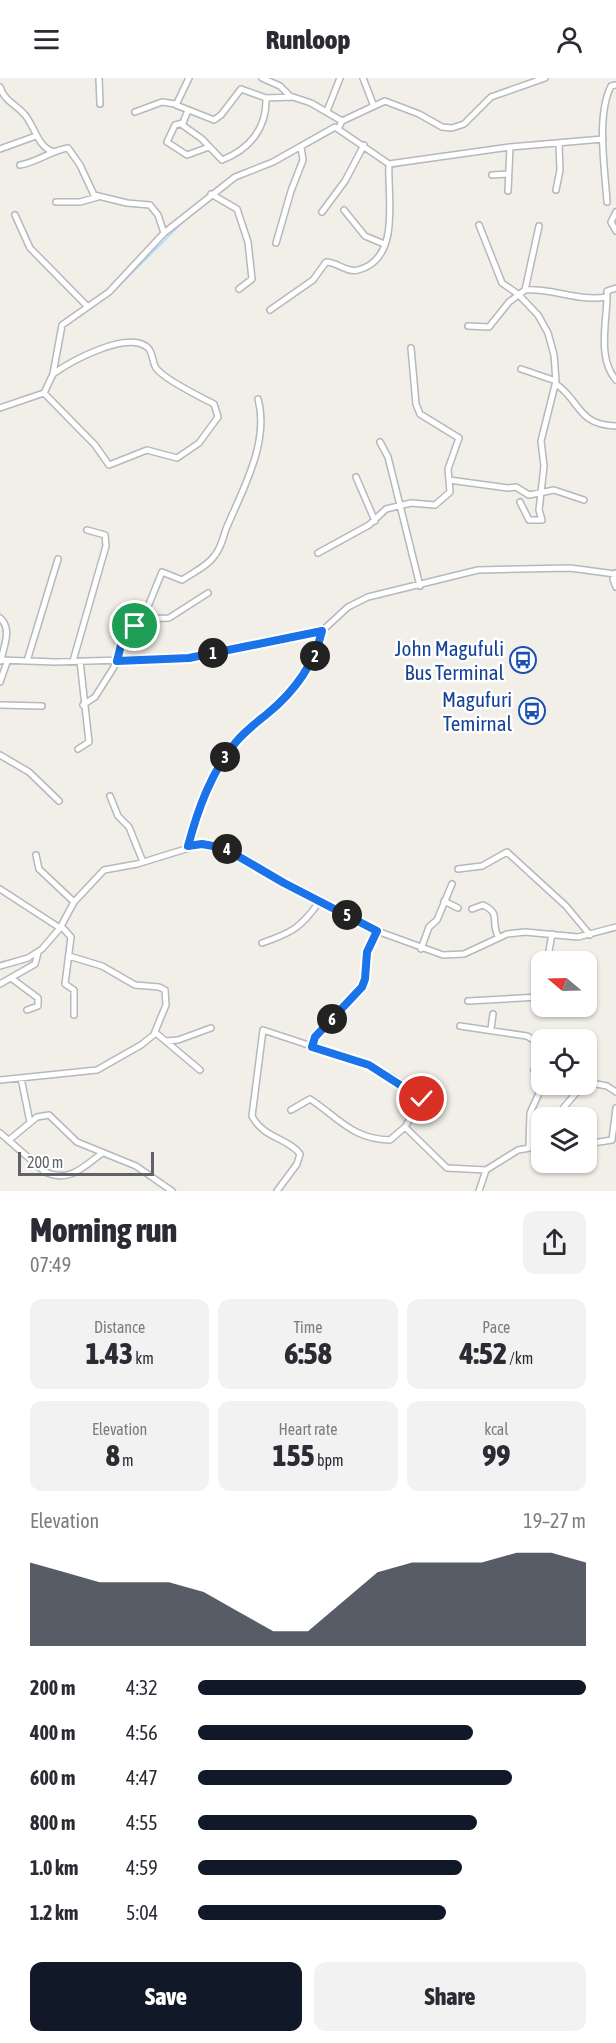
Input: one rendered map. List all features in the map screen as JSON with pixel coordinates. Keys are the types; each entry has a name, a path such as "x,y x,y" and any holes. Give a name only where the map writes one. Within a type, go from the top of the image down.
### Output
{"street":[{"path":"99,78 100,104"},
{"path":"175,104 189,78"},
{"path":"262,78 280,86 286,93 327,111 342,121"},
{"path":"327,111 340,78"},
{"path":"363,78 373,104"},
{"path":"0,408 44,393 53,374 60,330 68,319 109,292 164,233 237,175 273,162 302,147 339,127 342,121 373,104 386,101 442,127 452,128 464,124 491,97 545,78"},
{"path":"607,202 603,139 607,93 610,86 616,85"},
{"path":"0,87 7,101 27,117 36,136 46,148 54,152"},
{"path":"135,112 162,102 175,104 214,120 221,115 240,90 265,98 294,97"},
{"path":"210,147 187,156 169,144 167,139 175,125 181,124 210,147 220,159 225,160 255,138 264,116 265,98"},
{"path":"181,124 188,110"},
{"path":"339,127 389,164 510,147 603,139"},
{"path":"0,150 36,136"},
{"path":"556,190 560,170 559,144"},
{"path":"322,212 345,181 364,145"},
{"path":"276,243 303,160 302,147"},
{"path":"508,191 510,147"},
{"path":"20,165 37,162 54,152 70,149 92,193 98,198"},
{"path":"270,310 313,280 326,262 353,270 369,265 384,244 390,216 389,164"},
{"path":"492,174 508,174"},
{"path":"211,194 237,209 246,235 252,279 238,289"},
{"path":"56,202 80,202 98,198 150,205 158,215 164,233"},
{"path":"344,210 365,236 384,244"},
{"path":"616,212 611,222 616,231"},
{"path":"15,215 30,248 87,306"},
{"path":"479,225 502,283 518,294 538,315 548,333 554,355 556,383 542,435 544,466 539,510 542,520 529,520 520,502"},
{"path":"525,290 539,226"},
{"path":"616,288 607,291 606,362 616,380"},
{"path":"468,326 489,327 518,294 525,290 549,291 580,298 607,297"},
{"path":"44,393 96,445 110,465 147,450 177,458 199,443 218,417 214,404 197,397 188,388 158,370 150,350 143,345 122,344 96,350 53,374"},
{"path":"318,553 375,521 386,509 401,505 437,504 450,492 448,469 459,438 420,414 416,404 411,348"},
{"path":"521,369 556,383 583,416 616,426"},
{"path":"83,705 95,697 117,661 121,645 153,598 162,572 182,580 208,563 217,553 243,493 255,454 259,434 258,399"},
{"path":"380,442 388,457 401,505 404,529 420,586"},
{"path":"356,477 375,521"},
{"path":"449,480 508,488 516,487 526,495 540,495 554,490 584,500"},
{"path":"73,661 105,549 105,535 87,530"},
{"path":"27,661 58,559"},
{"path":"3,661 117,661 189,658 322,631 348,607 362,600 459,574 499,568 570,568 616,574 616,587"},
{"path":"140,619 169,618 208,593"},
{"path":"0,618 4,622 6,635 0,682"},
{"path":"188,846 200,805 226,755 246,731 291,693 316,655 322,631"},
{"path":"78,749 89,742 83,705 80,661"},
{"path":"0,705 42,706"},
{"path":"0,755 29,772 60,801"},
{"path":"110,796 118,816 129,827 143,862"},
{"path":"0,966 38,953 61,927 74,902 104,870 143,862 188,846 202,844 224,848 319,902 377,931 443,956 458,956 498,936 525,932 590,935 616,927"},
{"path":"458,869 482,866 507,852 566,906 590,935"},
{"path":"36,855 39,869 74,902"},
{"path":"421,949 429,927 437,920 452,884"},
{"path":"0,889 61,927 71,937 65,984 74,989 74,1015"},
{"path":"444,901 458,908"},
{"path":"262,944 290,933 305,921 319,902"},
{"path":"472,909 483,905 492,910 498,936"},
{"path":"312,1047 315,1037 362,987 365,979 367,952 377,931"},
{"path":"549,951 552,934"},
{"path":"0,984 34,964 38,959 38,953"},
{"path":"0,1080 65,1071 97,1070 141,1045 154,1034 166,1005 165,990 159,987 135,985 102,966 69,956"},
{"path":"11,978 38,998 38,1006 27,1010"},
{"path":"468,1001 531,997"},
{"path":"491,1029 493,1014"},
{"path":"460,1026 531,1037"},
{"path":"166,1041 178,1040 211,1028"},
{"path":"277,1191 297,1164 300,1154 292,1147 272,1137 252,1116 263,1044 262,1031 266,1030 369,1065 422,1099 405,1127 392,1139 370,1138 350,1130 310,1099 291,1110"},
{"path":"154,1034 160,1034 180,1055 200,1070"},
{"path":"21,1078 30,1122"},
{"path":"597,1085 614,1088 616,1092"},
{"path":"479,1191 486,1170 507,1155 529,1147 530,1113 538,1095"},
{"path":"564,1107 574,1095"},
{"path":"597,1142 612,1140 616,1108"},
{"path":"9,1140 41,1114 49,1115 77,1142 101,1154 136,1166 172,1191"},
{"path":"405,1127 446,1168 486,1170"},
{"path":"0,1133 45,1172 59,1176 75,1174 101,1154"}],"waterway":[{"path":"304,148 337,130"},
{"path":"411,164 442,159"},
{"path":"390,168 403,165"},
{"path":"112,293 186,219"}],"place":[{"name":"John Magufuli Bus Terminal","path":"523,660"},
{"name":"Magufuri Temirnal","path":"532,711"}],"route":[{"path":"135,626 121,645 117,661 189,658 322,631 316,655 291,693 246,731 226,755 198,809 188,846 210,845 241,855 284,883 377,931 367,952 365,979 362,987 350,1002 324,1026 315,1037 312,1047 369,1065 392,1077 422,1099"}]}
